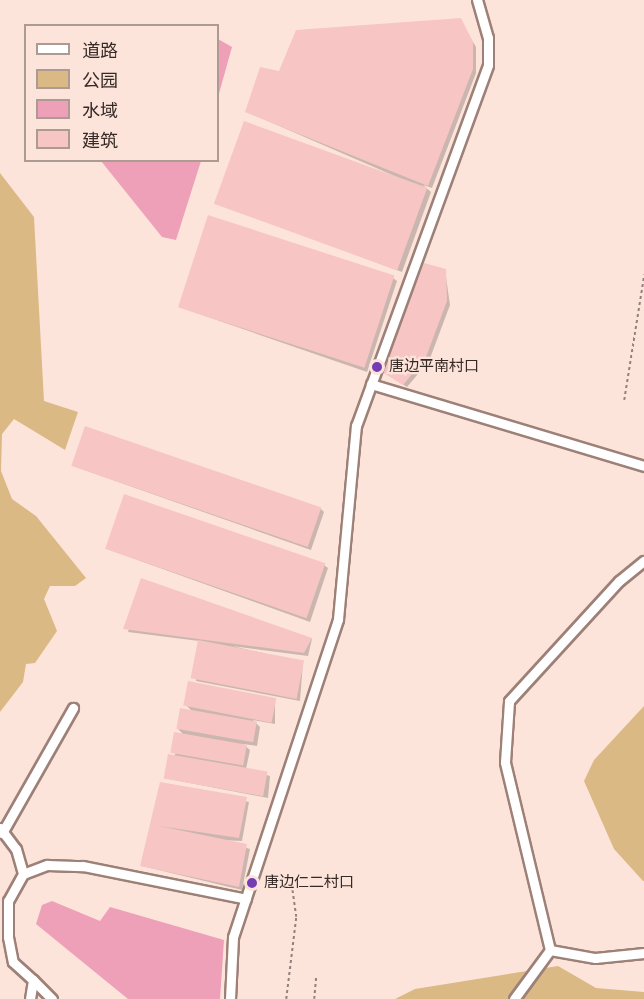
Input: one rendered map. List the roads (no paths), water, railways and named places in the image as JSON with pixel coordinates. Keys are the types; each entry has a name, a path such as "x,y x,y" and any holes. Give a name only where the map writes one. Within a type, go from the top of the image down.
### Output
{"street":[{"path":"230,999 233,937 338,619 356,426 488,65 488,38 477,0"},
{"path":"371,384 644,466"},
{"path":"514,999 550,950 505,762 509,701 619,581 644,561"},
{"path":"23,874 2,831 74,708"},
{"path":"52,999 14,962 8,937 8,901 23,874 47,865 83,866 246,899"},
{"path":"550,950 595,958 644,953"},
{"path":"30,999 33,980"}],"water":[{"path":"219,40 232,47 219,93"},
{"path":"102,162 201,162 176,240 162,237"},
{"path":"52,901 100,921 110,907 224,940 220,999 128,999 36,924 42,905"}],"place":[{"name":"唐边平南村口","path":"377,367"},
{"name":"唐边仁二村口","path":"252,883"}]}
